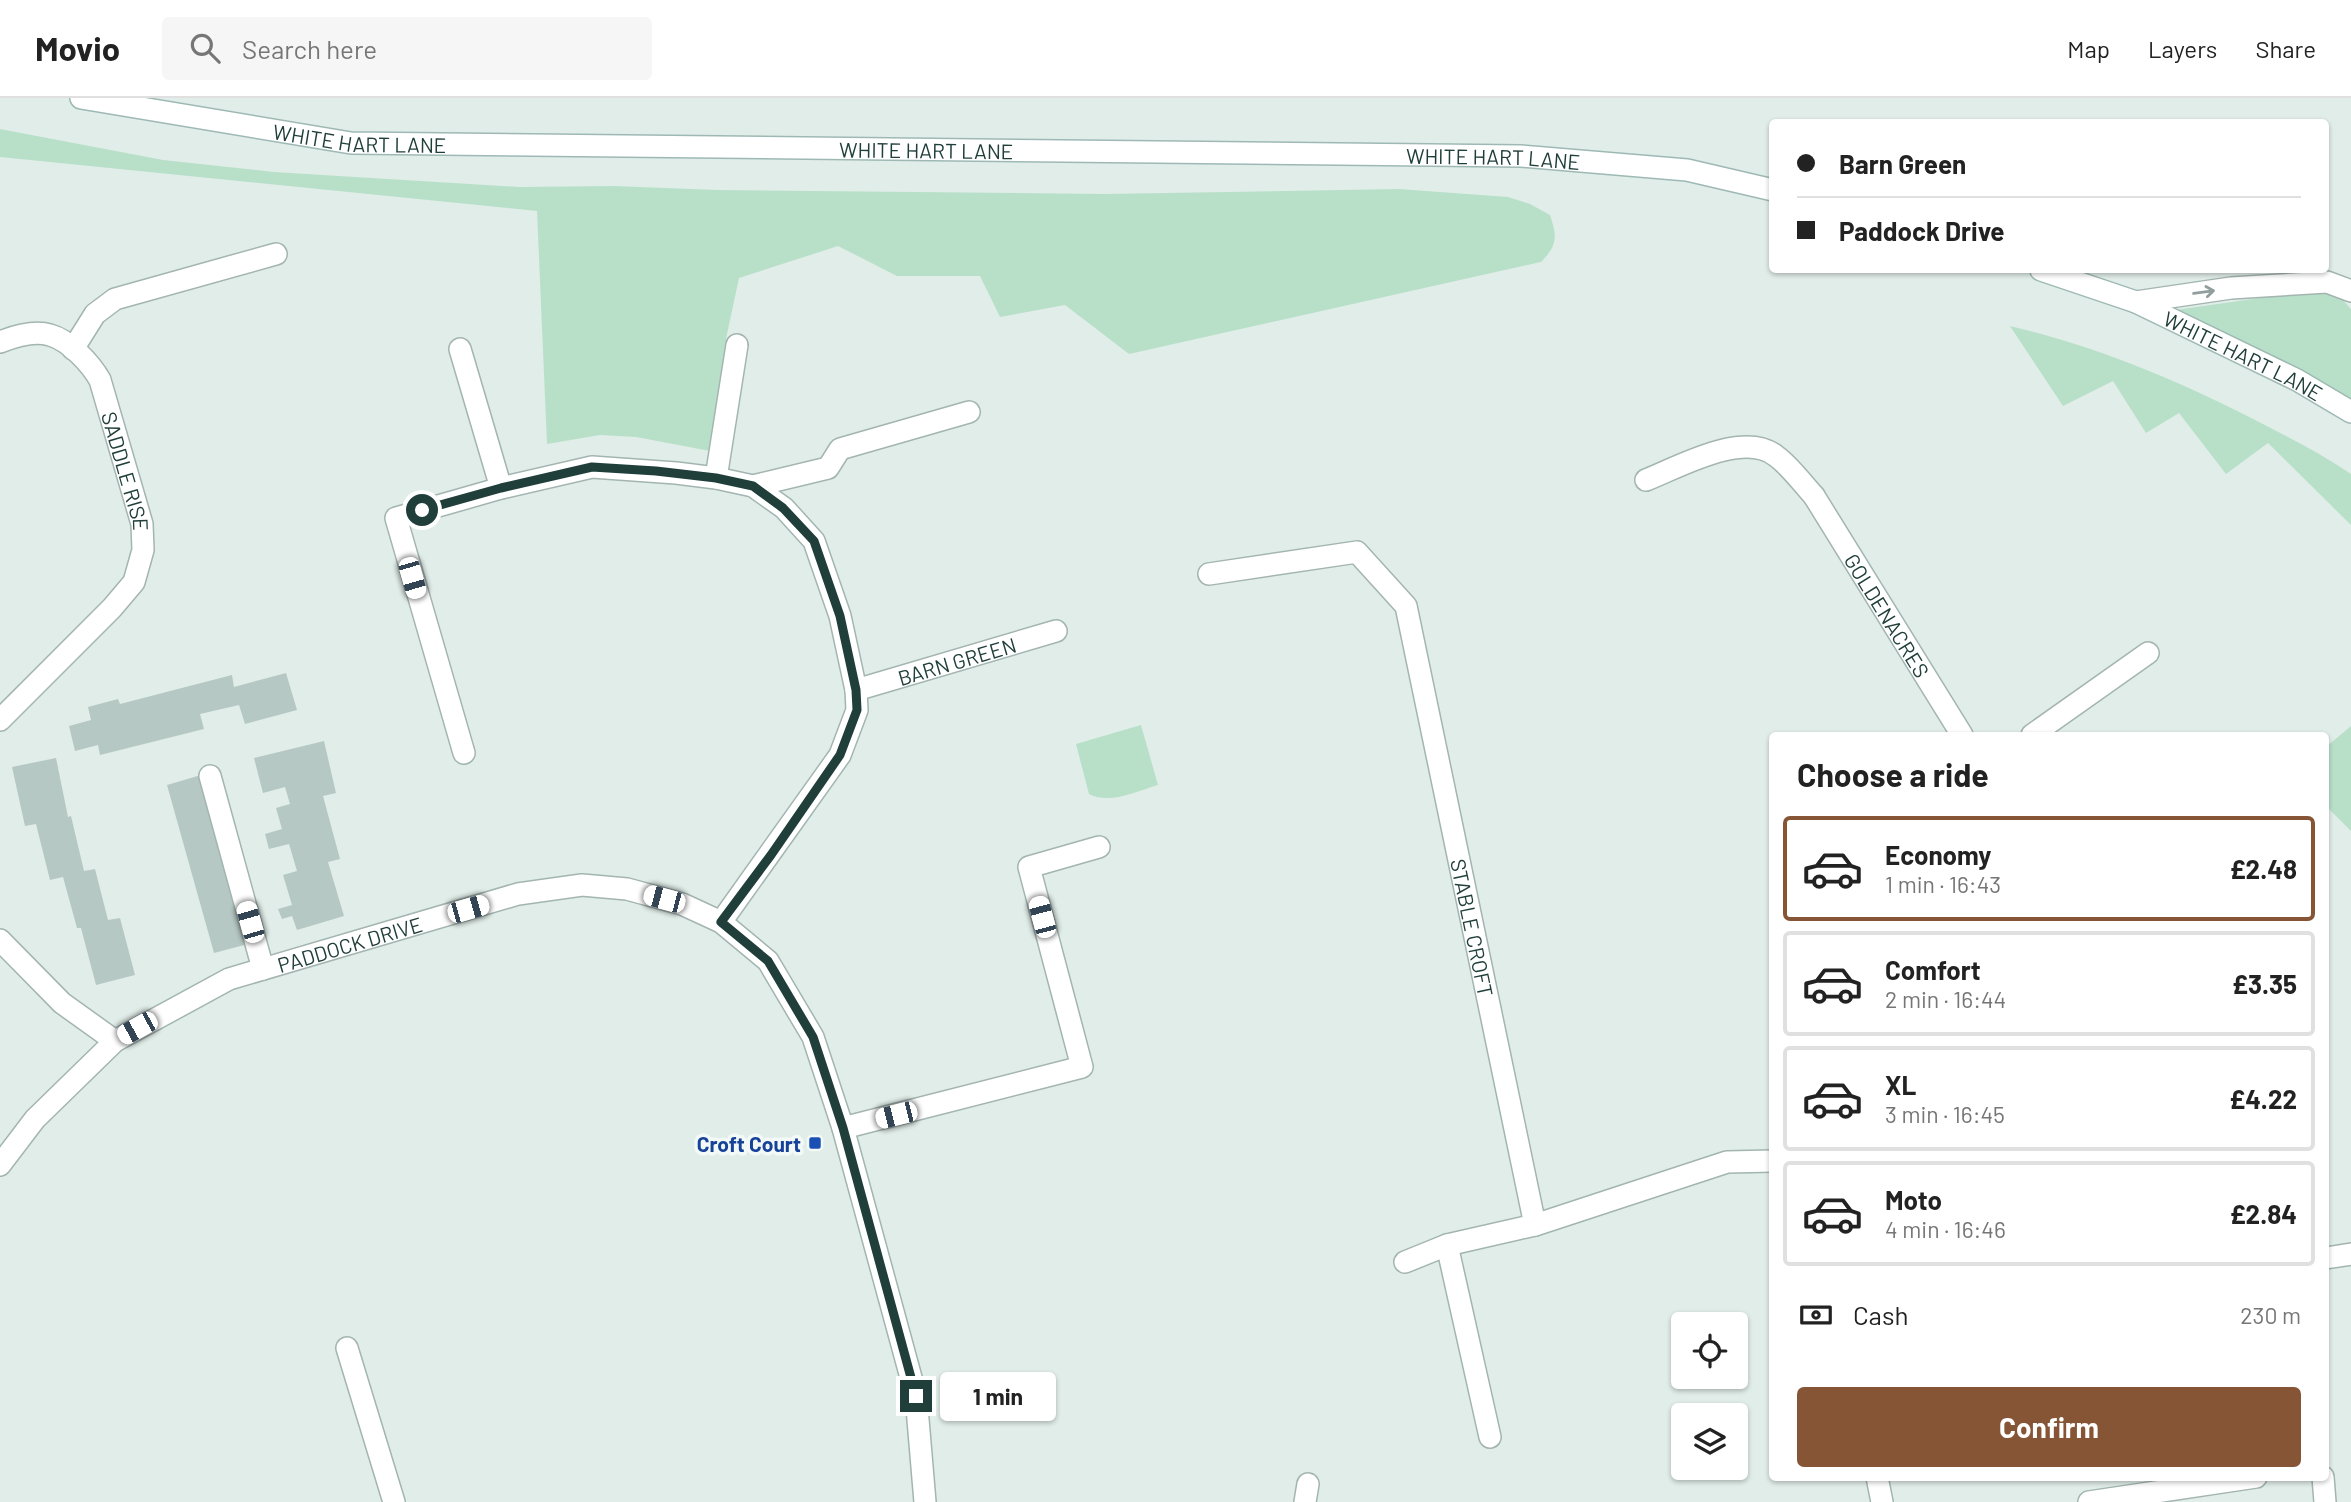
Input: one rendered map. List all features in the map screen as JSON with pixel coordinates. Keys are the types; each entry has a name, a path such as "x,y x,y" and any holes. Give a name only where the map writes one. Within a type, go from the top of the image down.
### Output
{"street":[{"name":"WHITE HART LANE","path":"82,98 351,143 1521,156 1687,170 1769,189"},
{"path":"73,349 96,314 115,299 276,254"},
{"name":"WHITE HART LANE","path":"2050,273 2136,302 2297,380 2351,412"},
{"name":"WHITE HART LANE","path":"2136,302 2231,288 2327,282 2351,291"},
{"name":"SADDLE RISE","path":"0,342 22,334 51,335 73,349 93,367 100,380 142,524 142,550 134,582 112,608 0,720"},
{"path":"716,478 737,345"},
{"path":"460,349 501,488"},
{"path":"753,486 828,468 840,449 969,412"},
{"name":"GOLDENACRES","path":"1646,480 1726,449 1741,446 1760,448 1776,455 1814,496 1960,732"},
{"path":"464,753 396,518 501,488 592,467 716,478 753,486 783,508 814,541 840,616 856,690 857,710 840,755 721,922"},
{"name":"STABLE CROFT","path":"1209,574 1357,552 1406,606 1535,1225"},
{"name":"BARN GREEN","path":"856,690 1056,631"},
{"path":"2036,732 2148,653"},
{"path":"209,776 263,969"},
{"path":"843,1128 1082,1067 1029,867 1099,847"},
{"name":"PADDOCK DRIVE","path":"0,1165 35,1119 115,1041 229,979 518,894 583,885 627,889 682,904 721,922 768,961 813,1037 843,1128 916,1396 925,1502"},
{"path":"0,940 62,1003 115,1041"},
{"path":"1405,1262 1447,1245 1535,1225 1727,1162 1769,1161"},
{"path":"1447,1245 1490,1437"},
{"path":"2329,1258 2351,1254"},
{"path":"347,1348 394,1502"},
{"path":"1878,1481 1882,1502"},
{"path":"2089,1502 2229,1481"},
{"path":"2323,1481 2325,1502"}],"green space":[{"path":"0,129 163,160 274,172 519,187 614,186 717,190 1105,194 1399,189 1508,197 1530,204 1550,215 1554,240 1551,250 1541,262 1129,354 1065,305 1000,317 980,276 897,276 838,246 739,278 727,334 710,451 636,437 600,435 547,444 537,211 0,157"},
{"path":"2316,290 2340,297 2351,309 2351,406 2175,310"},
{"path":"2010,326 2106,354 2168,379 2317,453 2351,474 2351,525 2268,443 2226,474 2179,413 2146,433 2113,381 2063,406"},
{"path":"1141,725 1158,785 1115,798 1089,794 1076,744"},
{"path":"2351,726 2351,831 2329,809 2329,744"}],"building":[{"path":"286,673 297,710 245,724 239,705 200,714 204,729 100,755 98,745 75,751 69,726 91,720 88,707 118,699 120,704 232,675 234,687"},
{"path":"324,741 336,793 323,796 340,859 328,862 344,916 297,930 292,916 282,919 278,909 292,905 283,875 297,871 289,844 269,849 265,834 282,829 276,808 290,804 285,787 263,793 254,758"},
{"path":"56,758 68,817 71,816 84,871 95,869 108,920 120,918 135,975 96,985 81,928 77,928 63,877 50,880 36,824 25,826 12,767"},
{"path":"201,775 248,944 214,953 167,785"}],"place":[{"name":"Croft Court","path":"815,1143"}],"route":[{"path":"422,510 592,467 656,471 716,478 753,486 783,508 814,541 840,616 856,690 857,710 840,755 721,922 768,961 813,1037 843,1128 916,1396"}]}
